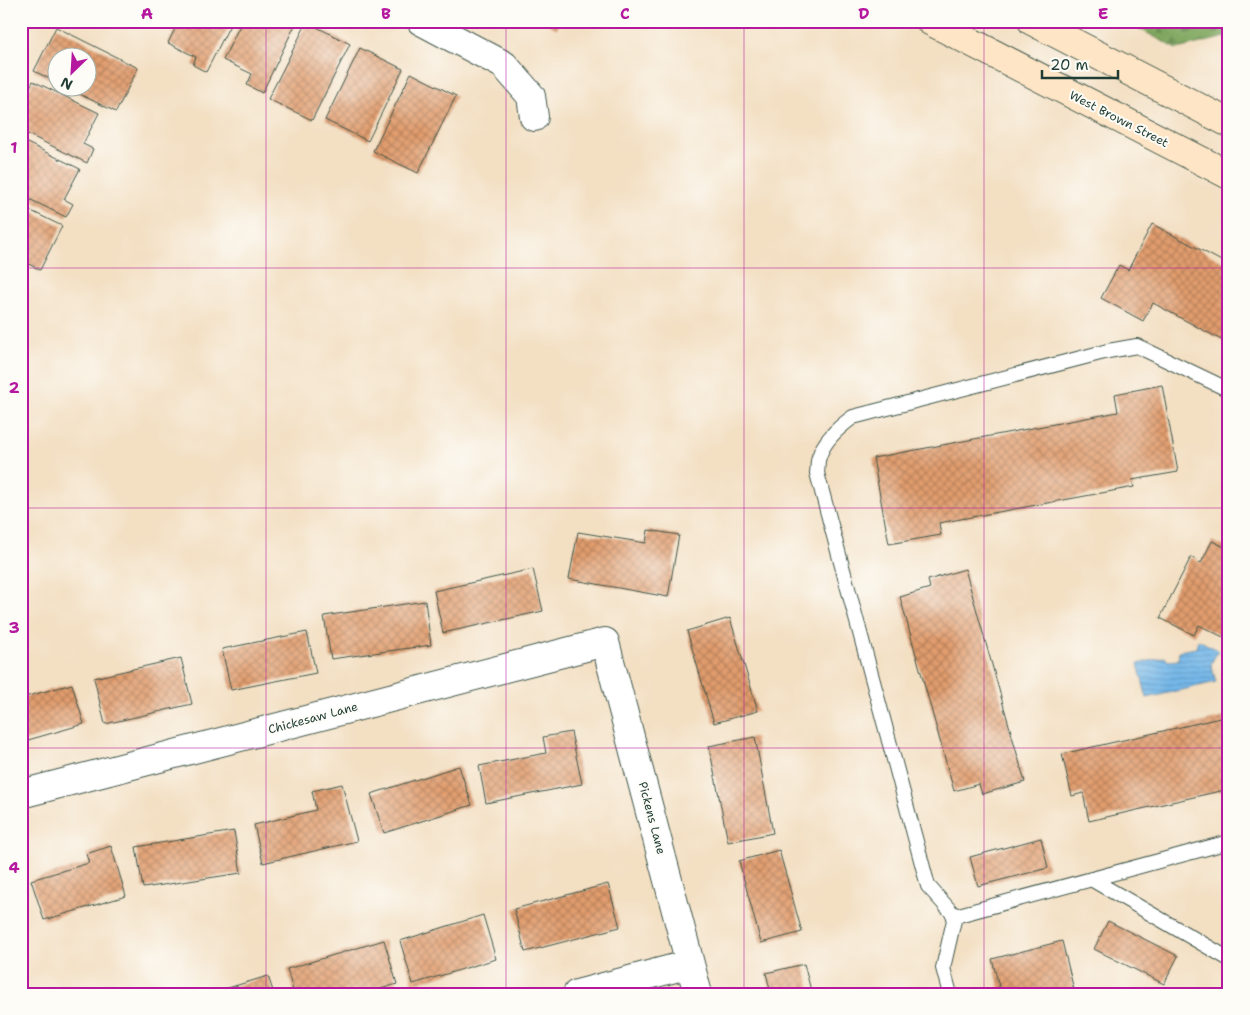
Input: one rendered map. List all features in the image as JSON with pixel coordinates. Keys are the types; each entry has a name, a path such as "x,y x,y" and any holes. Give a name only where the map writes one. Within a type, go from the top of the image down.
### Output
{"main road":[{"name":"West Brown Street","path":"930,21 1229,175"},
{"path":"1032,21 1229,123"}],"street":[{"path":"421,21 504,64 532,96 534,118"},
{"name":"Chickesaw Lane","path":"21,794 606,642"},
{"name":"Pickens Lane","path":"606,642 698,994"},
{"path":"577,994 690,964"}],"lane":[{"path":"955,916 928,886 817,473 818,457 829,439 852,417 1108,351 1137,346 1229,390"},
{"path":"955,916 1229,842"},
{"path":"1091,879 1229,959"},
{"path":"950,994 943,968 955,916"}],"green space":[{"path":"1125,21 1229,21 1229,36 1177,49"}],"water":[{"path":"1198,640 1218,650 1211,664 1216,682 1147,698 1138,664 1165,657 1168,661 1178,660 1179,651 1196,648"}],"building":[{"path":"153,21 168,21 165,27"},
{"path":"179,21 232,21 206,72 193,65 196,57 168,43"},
{"path":"242,21 297,21 262,93 247,85 252,74 223,60"},
{"path":"542,21 561,21 557,29"},
{"path":"307,22 350,44 312,120 268,99"},
{"path":"56,27 98,48 48,48 48,78 34,71"},
{"path":"98,48 138,68 116,112 87,98 98,98"},
{"path":"360,48 403,69 368,141 325,120"},
{"path":"411,73 456,96 418,173 373,151"},
{"path":"33,81 48,88 48,98 68,98 99,113 83,144 93,149 87,163 21,131 21,105"},
{"path":"21,140 80,169 64,199 73,204 66,217 21,195"},
{"path":"21,206 62,226 40,270 21,260"},
{"path":"1152,224 1229,265 1229,344 1153,303 1143,321 1101,298 1119,265 1128,270"},
{"path":"1162,385 1178,472 1132,480 1134,487 939,523 941,535 889,544 873,458 1118,412 1115,394"},
{"path":"648,530 679,535 668,597 569,579 578,532 646,543"},
{"path":"1212,541 1229,549 1229,640 1199,625 1194,635 1160,618 1191,557 1201,563"},
{"path":"533,569 543,611 443,633 434,591"},
{"path":"965,569 1025,782 982,794 979,784 954,791 900,597 930,588 928,580"},
{"path":"425,601 431,645 331,659 324,616"},
{"path":"730,618 758,711 714,723 687,631"},
{"path":"307,632 316,673 231,690 222,649"},
{"path":"181,658 192,704 105,724 94,678"},
{"path":"72,684 84,724 21,742 21,698"},
{"path":"1229,716 1229,789 1089,821 1083,793 1072,796 1062,754"},
{"path":"571,732 582,784 486,803 479,766 546,753 543,737"},
{"path":"755,737 773,833 728,842 709,746"},
{"path":"459,766 472,805 384,833 371,794"},
{"path":"342,784 357,841 263,863 254,825 316,810 312,791"},
{"path":"234,831 241,873 143,888 136,847"},
{"path":"1041,838 1048,868 978,886 970,857"},
{"path":"111,846 126,896 44,920 31,880 89,863 86,854"},
{"path":"779,850 802,932 761,943 739,861"},
{"path":"608,884 620,927 525,952 514,909"},
{"path":"483,915 496,959 413,984 400,941"},
{"path":"1108,921 1178,956 1164,984 1094,949"},
{"path":"384,940 397,984 364,994 294,994 287,969"},
{"path":"1062,941 1075,994 1001,994 992,959"},
{"path":"804,964 812,994 771,994 766,973"},
{"path":"268,976 274,994 211,994 211,993"}]}
